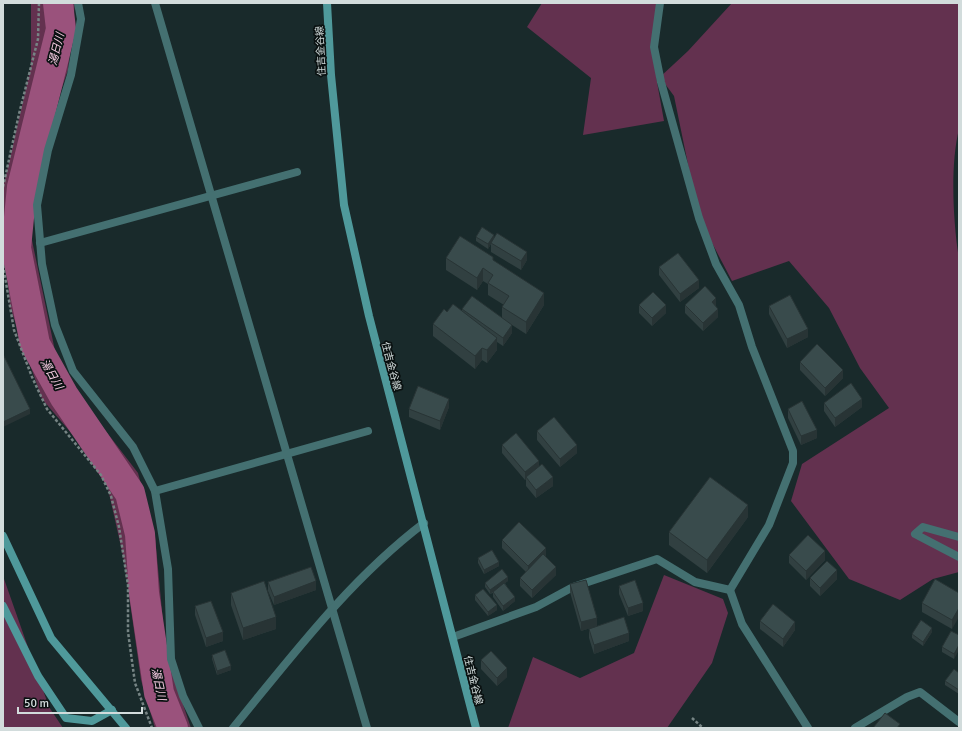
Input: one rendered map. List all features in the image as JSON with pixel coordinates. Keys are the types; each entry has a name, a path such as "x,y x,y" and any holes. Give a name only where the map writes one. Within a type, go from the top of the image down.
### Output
{"main road":[{"name":"住吉金谷線","path":"327,3 331,75 344,205 369,316 476,728"},
{"path":"3,536 52,638 126,728"},
{"path":"3,606 38,676 66,718 92,721 112,710"}],"street":[{"path":"78,3 81,19 71,75 48,150 37,205 42,264 54,325 73,371 133,447 155,491 168,569 171,659 183,696 199,728"},
{"path":"155,3 367,728"},
{"path":"660,3 654,48 661,82 699,218 716,264 739,304 752,347 794,451 793,463 769,525 730,590"},
{"path":"40,243 297,172"},
{"path":"155,491 288,455 368,431"},
{"path":"233,728 332,607 397,543 424,524"},
{"path":"959,537 922,527 915,534 959,557"},
{"path":"453,637 536,607 574,588 656,559 695,582 730,590"},
{"path":"730,590 742,624 808,728"},
{"path":"855,728 906,697 920,692 959,722"}],"path":[{"path":"3,187 19,114 38,39 39,3"},
{"path":"3,264 14,330 32,377 47,409 101,475 111,496 119,527 128,585 128,632 135,683 152,728"},
{"path":"692,718 703,728"}],"shaded area":[{"path":"31,3 75,3 68,70 47,131 29,226 59,370 138,473 155,536 166,654 191,728 155,728 141,680 124,560 104,471 42,399 10,307 3,224 3,188 31,66"},
{"path":"542,3 660,3 654,48 657,82 664,121 583,135 591,78 527,27"},
{"path":"732,3 959,3 959,129 954,159 953,194 959,259 959,572 933,579 900,600 849,579 791,501 802,464 889,408 860,368 829,308 789,261 732,281 699,218 674,96 660,77 688,51"},
{"path":"664,575 723,599 728,613 712,663 667,728 508,728 533,657 580,678 634,653"},
{"path":"3,576 49,707 63,728 3,728"}],"building":[{"path":"482,227 494,235 488,244 476,237"},
{"path":"497,233 527,252 521,261 491,243"},
{"path":"460,236 493,257 493,260 544,293 526,322 502,307 509,296 488,283 493,275 483,268 477,278 446,258"},
{"path":"678,253 699,280 680,294 659,267"},
{"path":"705,286 716,298 712,302 718,309 703,323 685,305"},
{"path":"653,292 666,305 652,318 639,305"},
{"path":"790,295 808,329 787,339 769,306"},
{"path":"472,296 512,325 503,338 462,309"},
{"path":"453,304 497,338 487,350 482,348 475,356 433,324 444,309 447,312"},
{"path":"817,344 843,370 825,388 800,362"},
{"path":"3,354 30,409 3,422"},
{"path":"851,383 862,399 835,418 824,403"},
{"path":"418,386 449,399 440,421 409,409"},
{"path":"802,401 817,430 801,436 788,409"},
{"path":"554,417 577,445 560,459 537,431"},
{"path":"516,433 539,461 525,472 502,445"},
{"path":"542,464 553,477 536,490 526,477"},
{"path":"710,477 748,505 707,560 669,532"},
{"path":"519,522 546,548 528,566 502,540"},
{"path":"808,535 825,551 806,571 789,555"},
{"path":"492,550 499,562 484,570 478,558"},
{"path":"543,554 556,567 532,590 520,578"},
{"path":"827,561 837,570 820,588 810,578"},
{"path":"311,567 316,581 274,597 268,582"},
{"path":"502,569 508,577 490,590 485,583"},
{"path":"935,579 959,593 959,608 952,620 922,603"},
{"path":"586,580 597,618 581,622 570,584"},
{"path":"635,580 643,603 628,608 619,586"},
{"path":"264,581 276,617 243,628 231,593"},
{"path":"504,583 515,597 503,606 493,592"},
{"path":"483,589 497,605 488,612 475,595"},
{"path":"211,601 223,632 206,638 195,606"},
{"path":"773,604 795,622 783,639 760,621"},
{"path":"624,617 629,633 594,645 589,629"},
{"path":"921,620 932,628 923,642 912,634"},
{"path":"951,631 959,635 959,645 954,654 942,647"},
{"path":"225,650 231,666 217,671 212,655"},
{"path":"491,651 507,668 497,678 481,660"},
{"path":"954,669 959,673 959,690 945,681"},
{"path":"885,713 900,724 897,728 873,728"}],"waterway":[{"name":"湯日川","path":"58,3 61,29 22,187 16,248 35,344 64,396 130,493 140,534 144,593 159,693 173,728"}]}
